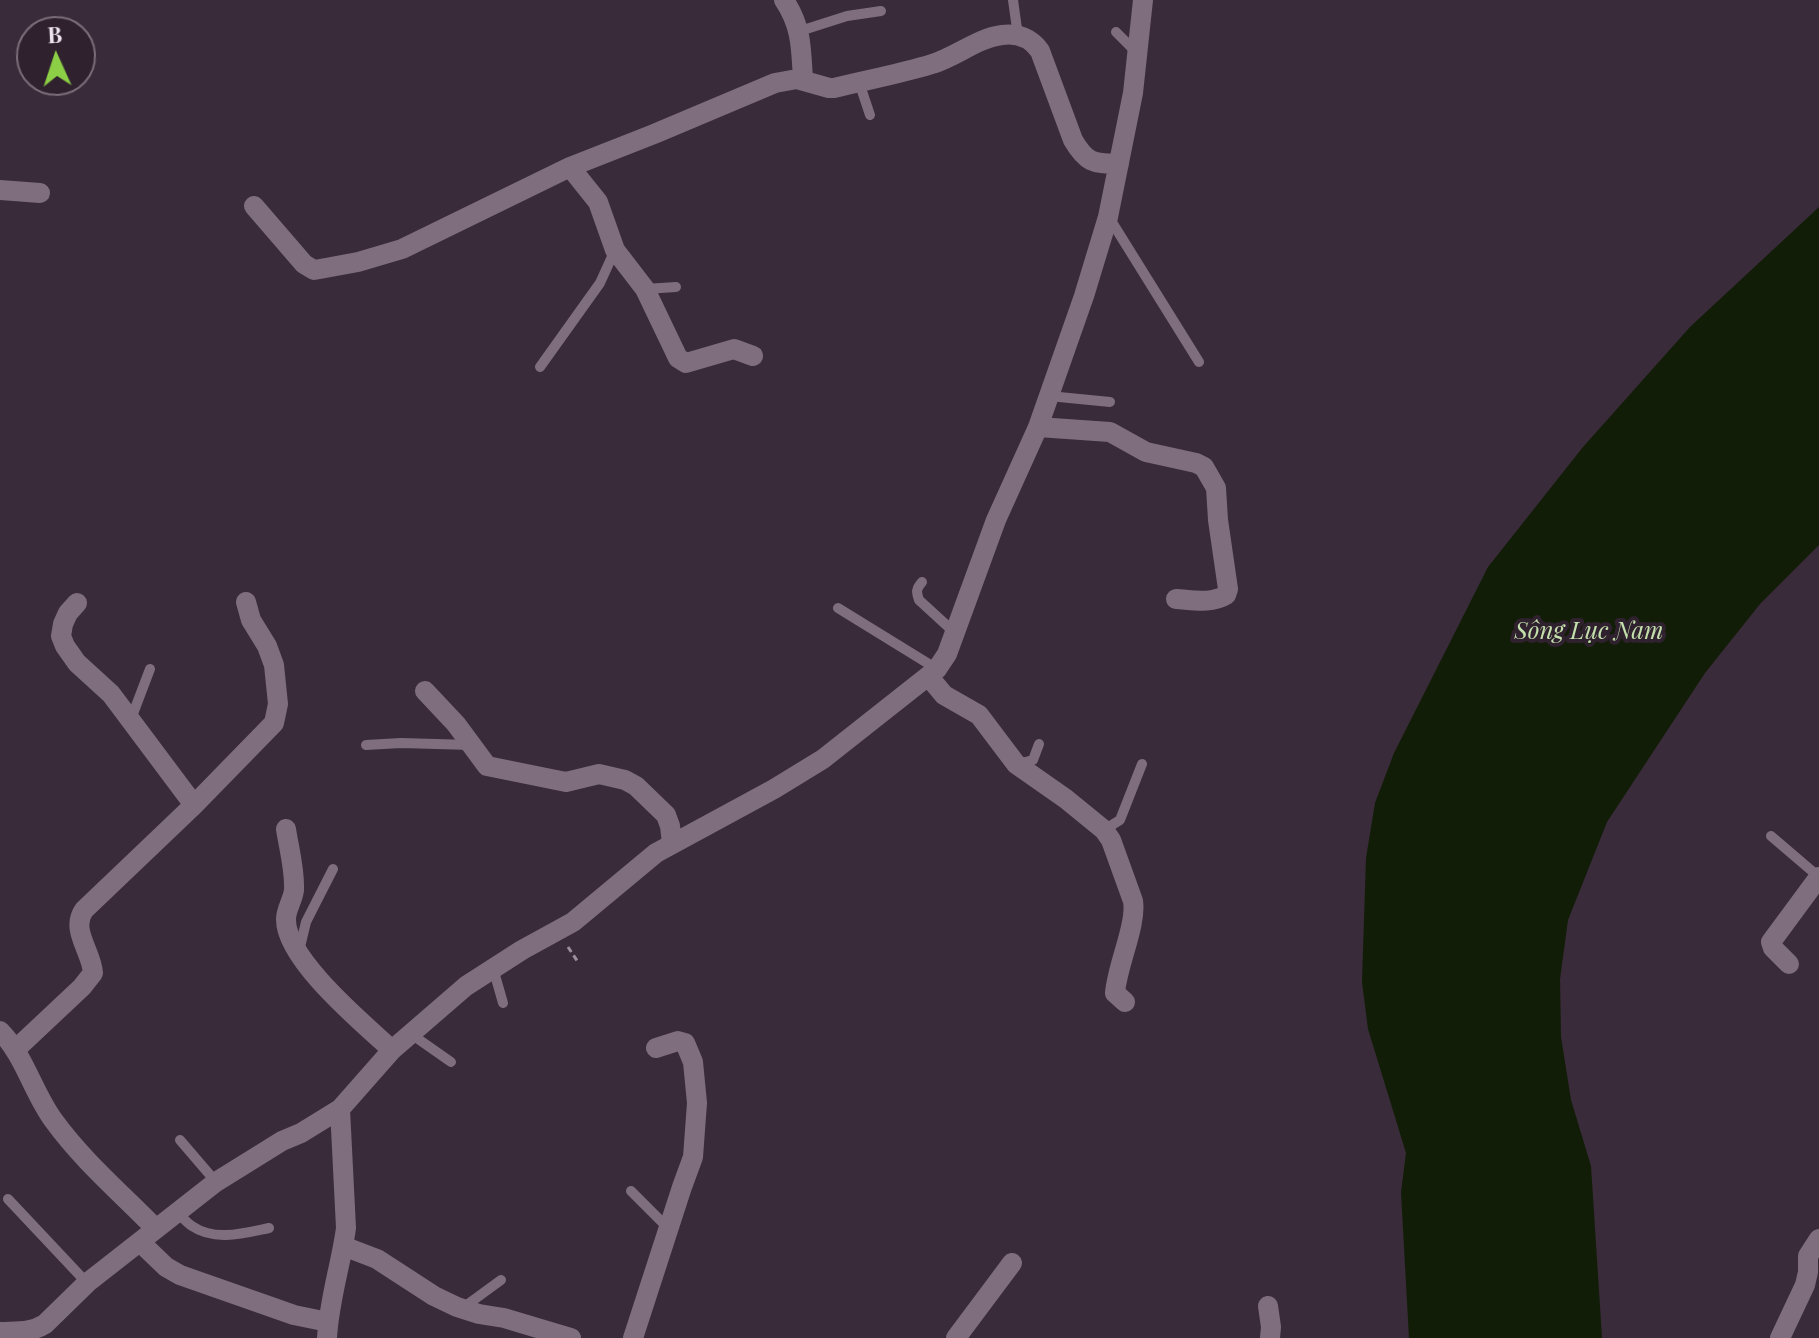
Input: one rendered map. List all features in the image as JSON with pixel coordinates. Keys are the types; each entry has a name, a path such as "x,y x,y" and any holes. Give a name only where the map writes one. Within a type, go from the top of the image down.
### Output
{"street":[{"path":"784,0 800,31 803,80"},
{"path":"0,1332 44,1331 87,1283 216,1182 340,1109 392,1050 466,986 573,922 636,868 672,843 802,773 933,673 947,654 996,520 1038,427 1084,296 1108,217 1133,93 1138,2"},
{"path":"254,206 304,264 314,270 358,262 402,249 570,167 775,83 803,80 829,88 859,82 933,64 1001,35 1026,38 1036,44 1079,151 1090,161 1119,164"},
{"path":"570,167 598,202 615,250 645,289 678,358 686,363 693,362 734,349 753,356"},
{"path":"0,190 40,193"},
{"path":"1038,427 1110,432 1146,452 1204,467 1216,488 1228,589 1220,599 1176,599"},
{"path":"15,1050 93,973 78,926 84,910 274,723 278,704 274,665 267,646 251,620 246,602"},
{"path":"77,603 63,624 61,636 65,646 77,663 111,694 194,805"},
{"path":"933,673 944,695 979,715 1016,764 1066,799 1104,830 1111,840 1135,911 1115,993 1125,1002"},
{"path":"425,691 456,724 487,766 566,782 599,774 612,776 636,786 666,815 672,843"},
{"path":"286,829 294,887 285,917 288,934 298,953 331,993 392,1050"},
{"path":"1789,964 1771,942 1817,882"},
{"path":"0,1031 15,1050 52,1120 148,1236 166,1267 327,1330 343,1246 346,1208 340,1109"},
{"path":"633,1338 693,1157 697,1094 693,1062 685,1043 678,1041 656,1048"},
{"path":"1780,1338 1805,1285 1808,1256 1819,1239"},
{"path":"343,1246 377,1259 434,1296 463,1309 504,1318 549,1335 571,1338"},
{"path":"956,1338 1012,1263"},
{"path":"1268,1306 1270,1338"}],"lane":[{"path":"1013,0 1018,36"},
{"path":"800,31 847,16 881,11"},
{"path":"1116,32 1137,53"},
{"path":"859,82 870,115"},
{"path":"1108,217 1199,362"},
{"path":"540,367 600,283 615,250"},
{"path":"645,289 676,287"},
{"path":"1049,396 1110,402"},
{"path":"922,582 916,593 919,600 955,633"},
{"path":"838,608 933,673"},
{"path":"131,719 150,669"},
{"path":"1016,764 1033,760 1039,744"},
{"path":"366,745 471,745"},
{"path":"1104,830 1120,820 1142,764"},
{"path":"1771,836 1817,882"},
{"path":"298,953 306,922 333,869"},
{"path":"493,968 503,1003"},
{"path":"411,1034 451,1062"},
{"path":"180,1140 216,1182"},
{"path":"631,1191 668,1228"},
{"path":"8,1199 87,1283"},
{"path":"178,1213 193,1227 215,1234 232,1235 269,1228"},
{"path":"463,1309 501,1280"}],"water":[{"name":"Sông Lục Nam","path":"1819,207 1819,545 1760,604 1705,673 1607,822 1568,920 1560,979 1561,1037 1571,1100 1591,1166 1602,1338 1409,1338 1401,1192 1406,1153 1368,1029 1362,982 1366,858 1375,803 1394,753 1488,567 1583,447 1690,327"}]}
